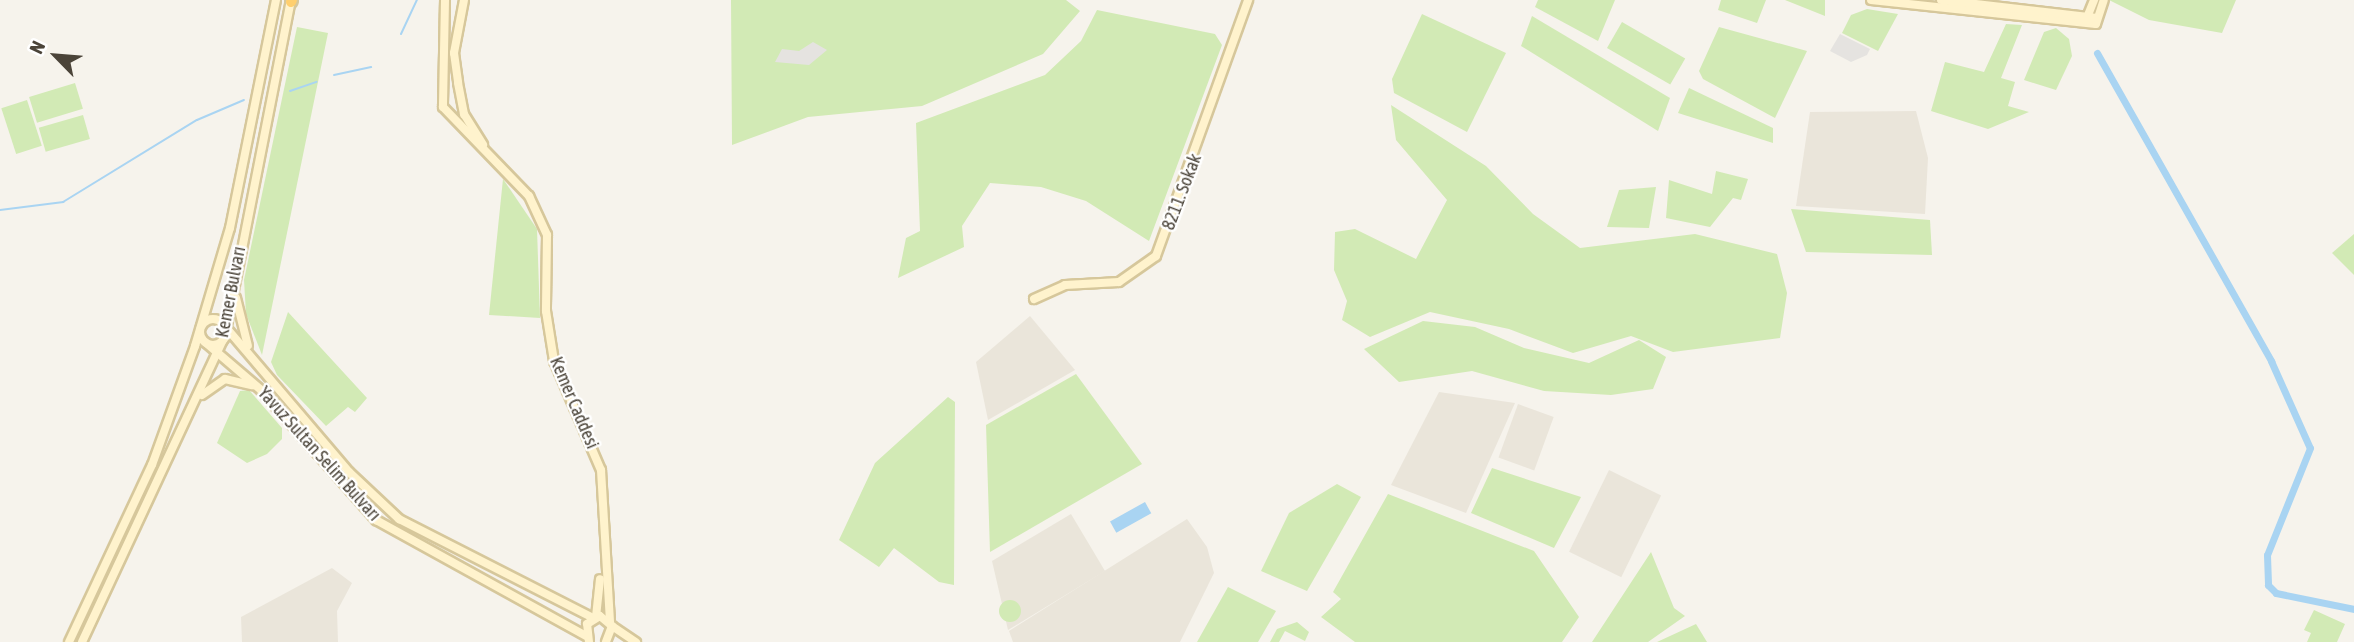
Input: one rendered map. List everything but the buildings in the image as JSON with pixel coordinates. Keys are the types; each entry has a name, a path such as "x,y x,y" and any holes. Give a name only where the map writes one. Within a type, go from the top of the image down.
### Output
{"main road":[{"name":"Kemer Bulvarı","path":"69,642 152,465 200,327 230,228 276,0"},
{"name":"Kemer Caddesi","path":"445,0 443,107 529,196 547,235 549,336 601,470 603,548 611,624"},
{"name":"Kemer Caddesi","path":"464,0 454,53 458,83 464,114 488,152"},
{"name":"8211. Sokak","path":"1034,299 1065,285 1119,282 1156,256 1248,0"},
{"path":"1871,0 2086,20 2097,18 2104,0"},
{"path":"1941,0 2086,20"},
{"path":"2086,20 2094,0"},
{"name":"Kemer Bulvarı","path":"82,642 218,353 235,283 291,1"},
{"path":"235,283 237,322 254,358"},
{"path":"210,319 225,329 217,344 205,342 200,327 210,319"},
{"name":"Yavuz Sultan Selim Bulvarı","path":"225,329 254,358 349,472 399,519 611,624"},
{"name":"Yavuz Sultan Selim Bulvarı","path":"205,342 261,390 376,520 589,640"},
{"path":"194,405 225,379 261,390"},
{"name":"Kemer Caddesi","path":"589,640 595,617 603,548"},
{"path":"606,642 611,624 636,642"}],"shaded area":[{"path":"1840,34 1870,49 1867,55 1851,62 1830,51"},
{"path":"813,42 827,50 809,65 775,62 782,49 799,51"},
{"path":"1916,111 1928,158 1925,214 1796,206 1810,112"},
{"path":"1030,316 1075,370 988,420 976,362"},
{"path":"1439,392 1515,403 1466,513 1391,485"},
{"path":"1518,404 1554,417 1534,471 1499,458"},
{"path":"1609,470 1661,495 1621,577 1569,552"},
{"path":"1071,514 1105,571 1008,630 992,561"},
{"path":"1187,519 1207,547 1214,573 1180,642 1013,642 1009,631"},
{"path":"332,568 352,583 337,611 338,642 242,642 241,617"}],"green space":[{"path":"731,0 1066,0 1080,11 1043,54 922,106 808,117 732,145"},
{"path":"1538,0 1615,0 1598,41 1535,7"},
{"path":"1721,0 1766,0 1757,23 1718,10"},
{"path":"1785,0 1825,0 1825,16"},
{"path":"2109,0 2236,0 2222,33 2149,20"},
{"path":"1867,9 1898,14 1878,51 1842,33 1851,15"},
{"path":"1097,10 1215,34 1222,45 1149,241 1086,201 1041,187 990,183 962,226 964,247 898,278 906,238 920,231 916,123 1045,75 1081,41"},
{"path":"1422,14 1506,53 1467,132 1394,93 1392,79"},
{"path":"1532,16 1670,98 1658,131 1521,46"},
{"path":"1622,22 1685,58 1670,84 1607,48"},
{"path":"2006,24 2022,25 2001,78 2015,82 2008,106 2029,112 1988,129 1931,111 1945,62 1984,72"},
{"path":"297,27 328,33 262,355 246,314 244,280"},
{"path":"1719,27 1807,51 1775,118 1703,79 1699,71"},
{"path":"2056,28 2069,39 2072,56 2056,90 2024,80 2044,32"},
{"path":"75,83 83,109 37,123 29,97"},
{"path":"1689,88 1773,128 1773,143 1678,113"},
{"path":"27,100 42,146 16,154 1,108"},
{"path":"1391,105 1486,166 1533,214 1580,248 1695,234 1777,254 1787,293 1780,338 1673,352 1631,336 1573,353 1509,329 1430,312 1370,337 1342,320 1347,301 1334,270 1335,232 1355,229 1416,259 1447,200 1396,140"},
{"path":"83,115 90,139 46,152 39,128"},
{"path":"1716,171 1748,179 1741,200 1733,198 1710,227 1666,218 1669,180 1712,194"},
{"path":"503,179 537,229 540,318 489,315"},
{"path":"1656,187 1649,228 1607,227 1619,190"},
{"path":"1791,209 1930,220 1932,255 1806,252"},
{"path":"2354,234 2354,275 2332,253"},
{"path":"288,312 367,398 355,412 348,407 326,426 277,375 271,362"},
{"path":"1423,321 1475,327 1524,348 1589,363 1639,340 1666,357 1653,389 1611,395 1544,391 1472,371 1399,382 1364,349"},
{"path":"1076,374 1142,464 990,552 986,425"},
{"path":"249,390 282,428 282,439 267,454 247,463 217,443 240,391"},
{"path":"948,397 955,402 954,585 939,582 894,548 879,567 839,540 875,463"},
{"path":"1492,468 1581,497 1554,548 1471,513"},
{"path":"1337,484 1361,497 1307,591 1261,571 1289,513"},
{"path":"1388,494 1534,551 1579,617 1562,642 1355,642 1321,617 1341,599 1333,592"},
{"path":"1651,552 1674,608 1685,616 1648,642 1592,642"},
{"path":"1228,587 1276,611 1258,642 1197,642"},
{"path":"1010,600 1018,603 1021,611 1018,619 1010,622 1002,619 999,611 1002,603"},
{"path":"2314,610 2345,624 2337,642 2307,642 2311,633 2304,630"},
{"path":"1297,622 1309,632 1305,641 1285,631 1279,642 1270,642 1277,629"},
{"path":"1696,624 1707,642 1657,642"}],"water":[{"path":"1145,502 1151,513 1116,533 1110,521"}],"waterway":[{"path":"401,34 417,0"},
{"path":"2097,53 2271,361 2310,448 2267,555 2268,585 2276,593 2354,609"},
{"path":"334,75 371,67"},
{"path":"290,91 316,82"},
{"path":"0,210 63,202 197,120 244,100"}]}
